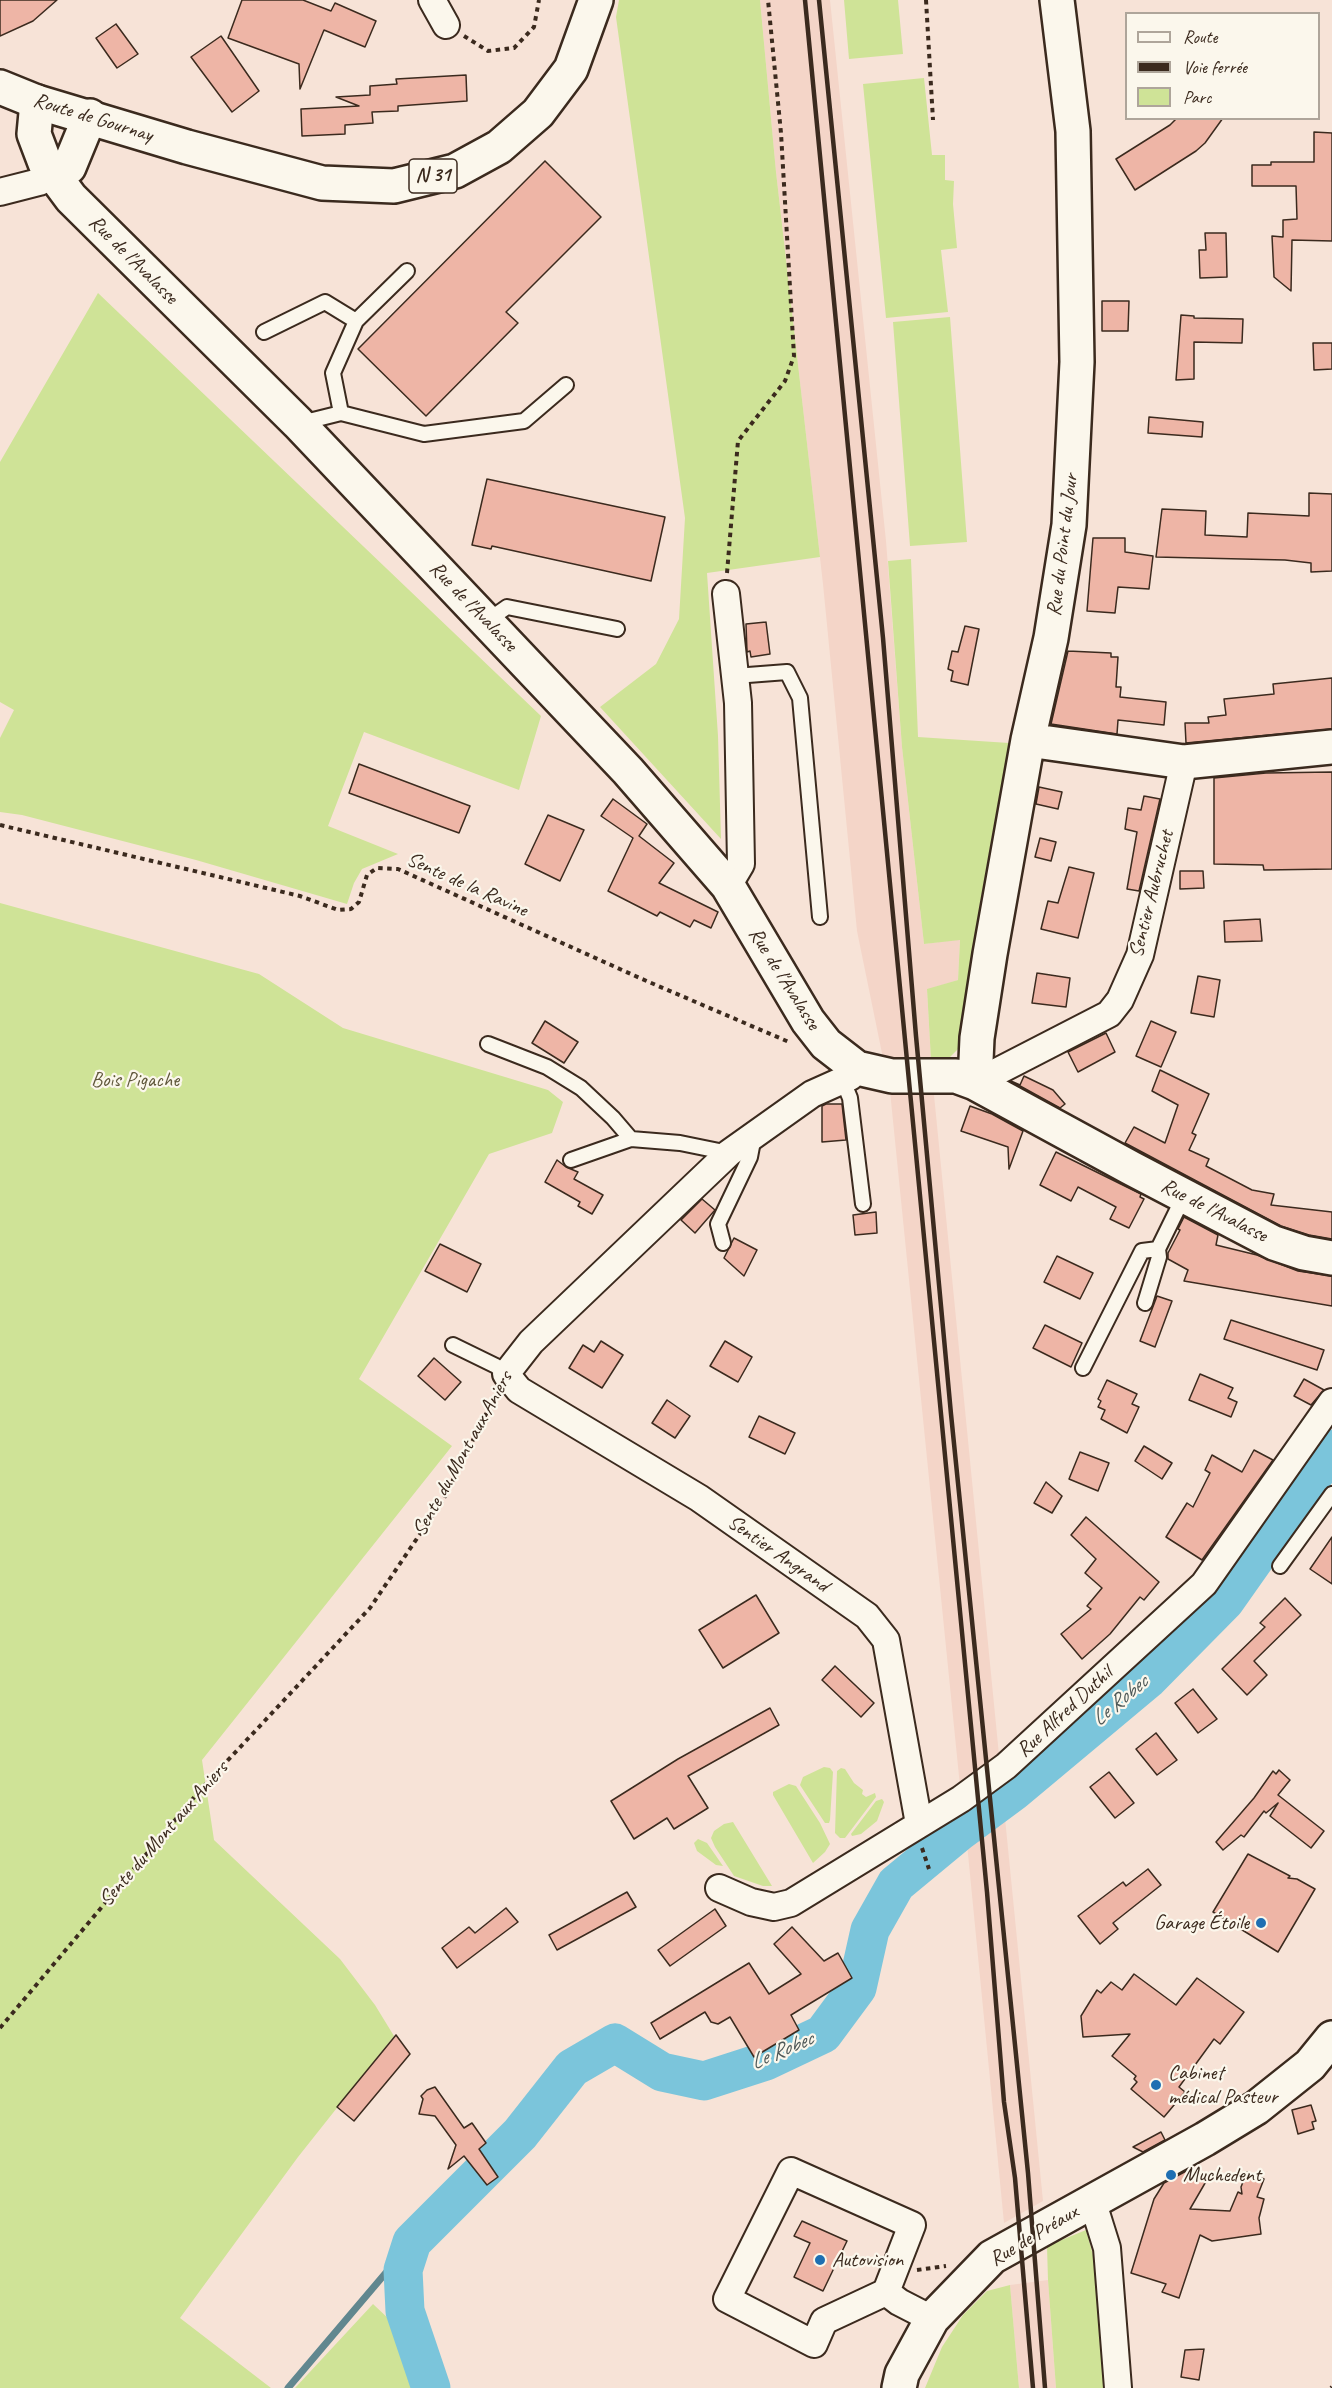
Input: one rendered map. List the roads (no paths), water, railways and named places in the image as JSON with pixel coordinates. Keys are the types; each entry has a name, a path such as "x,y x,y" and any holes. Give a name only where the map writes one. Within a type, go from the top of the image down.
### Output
{"main road":[{"name":"Route de Gournay","path":"0,87 37,102 90,116 187,147 322,183 394,186 455,171 499,147 538,113 571,69 596,0"},
{"name":"Rue du Point du Jour","path":"975,1083 977,1038 990,954 1029,740 1051,638 1069,525 1077,362 1073,131 1057,0"},
{"name":"Rue de l'Avalasse","path":"37,102 34,134 45,163 71,198 298,423 360,491 487,621 628,771 728,886 808,1021 850,1075 956,1076 975,1083 1274,1243 1304,1253 1332,1258"},
{"path":"53,175 69,167 90,116"},
{"path":"1029,740 1184,762 1332,747"},
{"name":"Rue de Préaux","path":"898,2388 902,2374 932,2319 992,2257 1090,2204 1256,2108 1310,2065 1332,2038"}],"street":[{"path":"432,0 446,25"},
{"path":"0,192 39,182 53,175"},
{"path":"726,594 738,703 741,864 728,886"},
{"name":"Sentier Aubruchet","path":"975,1083 1109,1014 1120,1000 1140,955 1184,762"},
{"name":"Sente du Mont aux Aniers","path":"506,1374 531,1342 729,1152 812,1094 850,1075"},
{"name":"Sentier Angrand","path":"506,1374 519,1390 699,1498 867,1616 886,1640 920,1836"},
{"name":"Rue Alfred Duthil","path":"719,1888 751,1902 774,1907 791,1903 920,1836 962,1799 1006,1766 1204,1584 1332,1402"},
{"path":"791,2171 912,2225 886,2292 825,2321 814,2344 727,2300 791,2171"},
{"name":"Rue de Préaux","path":"1090,2204 1097,2216 1107,2248 1118,2388"},
{"path":"886,2292 899,2302 932,2319"}],"lane":[{"path":"341,413 333,374 356,321 407,271"},
{"path":"264,332 325,302 356,321"},
{"path":"298,423 341,413 424,434 524,421 566,385"},
{"path":"487,621 507,607 617,629"},
{"path":"735,676 787,672 800,698 820,917"},
{"path":"488,1044 547,1067 581,1088 631,1139"},
{"path":"850,1075 850,1098 863,1204"},
{"path":"723,1243 718,1224 750,1157 754,1135"},
{"path":"571,1160 631,1139 680,1143 729,1152"},
{"path":"1145,1303 1159,1257 1158,1249 1184,1196"},
{"path":"1083,1368 1142,1251 1158,1249"},
{"path":"453,1345 496,1366 506,1374"},
{"path":"1280,1566 1332,1494"}],"waterway":[{"name":"Le Robec","path":"431,2388 405,2311 403,2270 412,2242 520,2134 572,2068 615,2043 662,2072 704,2081 766,2061 823,2034 857,1988 870,1930 896,1884 960,1831 1014,1791 1148,1679 1225,1601 1332,1449"},
{"path":"288,2388 412,2242"}],"railway":[{"path":"805,0 987,1892 1004,2102 1015,2178 1033,2388"},
{"path":"819,0 883,638 916,1036 951,1414 1028,2173 1045,2388"}],"place":[{"name":"Garage Étoile","path":"1261,1923"},
{"name":"Cabinet médical Pasteur","path":"1156,2085"},
{"name":"Muchedent","path":"1171,2175"},
{"name":"Autovision","path":"820,2260"}],"park label":[{"name":"Bois Pigache","path":"135,1080"}]}
